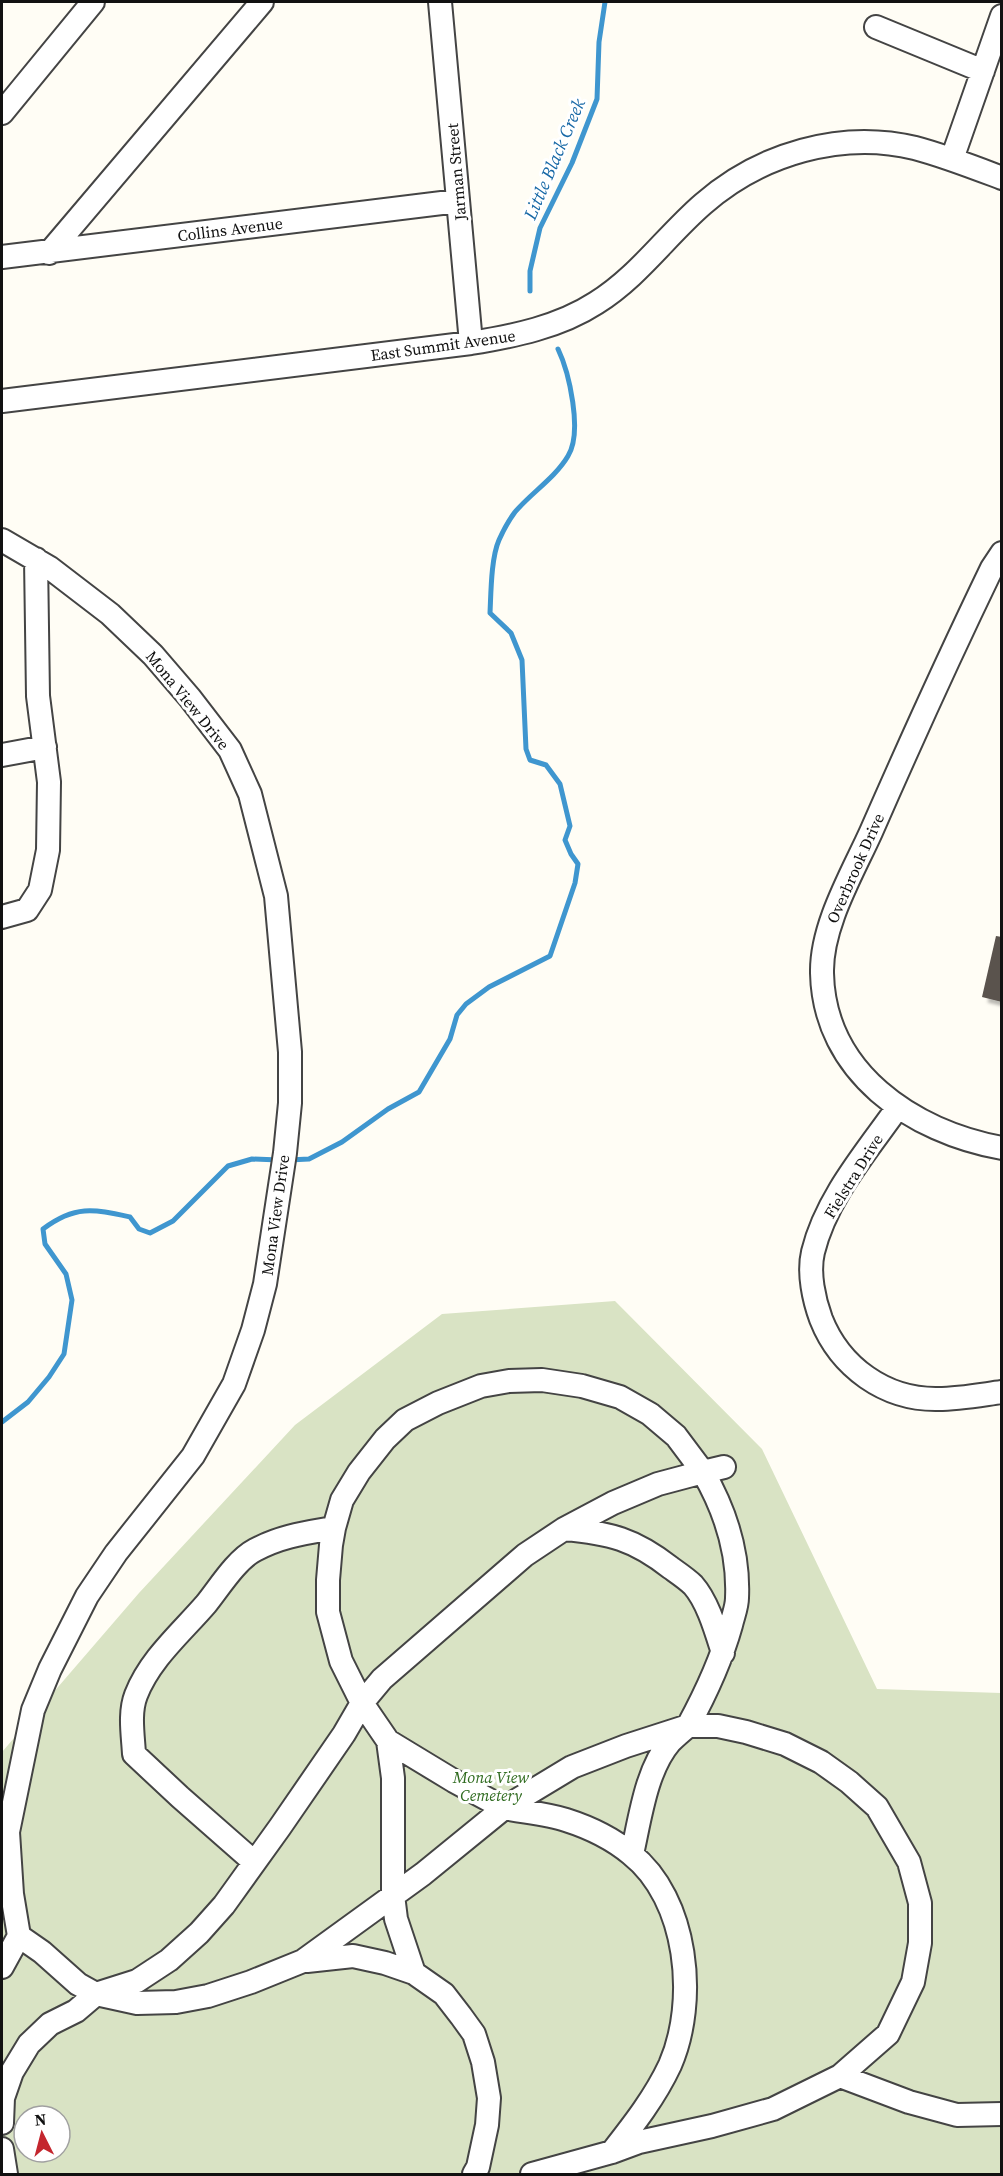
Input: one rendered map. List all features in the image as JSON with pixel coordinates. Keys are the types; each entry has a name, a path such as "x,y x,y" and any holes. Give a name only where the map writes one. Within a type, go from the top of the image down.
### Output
{"street":[{"path":"2,113 93,2"},
{"path":"50,252 262,2"},
{"name":"Jarman Street","path":"440,2 471,343"},
{"path":"952,159 1002,16"},
{"path":"876,27 983,70"},
{"name":"East Summit Avenue","path":"2,401 471,343 515,335 556,323 596,304 629,280 712,197 730,183 758,166 792,153 818,147 864,142 914,148 952,159 1002,178"},
{"name":"Collins Avenue","path":"2,257 458,201"},
{"name":"Mona View Drive","path":"2,540 36,559 110,614 153,655 230,750 250,794 276,896 290,1052 290,1103 284,1162 265,1284 253,1330 234,1384 193,1456 116,1553 87,1596 50,1669 33,1710 8,1832 12,1894 19,1936"},
{"name":"Overbrook Drive","path":"1002,553 992,568 915,730 829,927 822,972 828,1011 838,1041 854,1067 876,1090 898,1107 926,1123 958,1137 1002,1148"},
{"path":"2,917 27,910 40,890 48,850 49,782 38,696 36,559"},
{"path":"2,755 45,747"},
{"name":"Fielstra Drive","path":"898,1107 842,1189 824,1222 812,1254 812,1286 818,1311 828,1337 848,1362 866,1379 892,1391 919,1398 936,1399 1002,1392"},
{"path":"612,2152 646,2109 670,2065 684,2003 684,1966 674,1915 657,1882 632,1854 610,1840 566,1820 504,1808 454,1782 388,1741 362,1703 340,1662 328,1612 328,1580 334,1528 342,1500 358,1472 385,1439 405,1420 438,1403 481,1386 509,1381 542,1380 582,1386 620,1397 650,1414 713,1469 734,1555 737,1600 723,1653 707,1692 688,1726 670,1742 660,1757 644,1796 632,1854"},
{"path":"2,2123 3,2098 12,2072 29,2044 50,2024 76,2010 96,1994 137,1981 169,1960 206,1926 224,1905 280,1827 344,1734 362,1703 382,1679 525,1555 564,1529 613,1503 658,1484 713,1469"},
{"path":"254,1862 134,1754 132,1720 135,1697 145,1675 161,1654 227,1577 252,1552 282,1537 334,1528"},
{"path":"564,1529 593,1531 634,1542 693,1585 712,1618 723,1653"},
{"path":"2,1967 19,1936 42,1952 78,1984 96,1994 137,2003 177,2002 208,1996 251,1982 303,1961 423,1874 504,1808 572,1767 626,1746 688,1726 718,1726 785,1744 821,1762 849,1782 877,1807 909,1862 920,1903 920,1943 913,1982 888,2034 840,2076 773,2109 712,2126 639,2142 531,2175"},
{"path":"388,1741 393,1778 393,1895 396,1919 414,1973"},
{"path":"303,1961 353,1956 385,1963 414,1973 444,1994 474,2034 483,2062 489,2098 487,2125 474,2175"},
{"path":"840,2076 909,2102 957,2115 1002,2114"},
{"path":"2,2149 6,2175"}],"green space":[{"name":"Mona View Cemetery","path":"615,1301 762,1449 877,1689 1001,1693 1001,2174 2,2174 2,1752 139,1593 295,1425 442,1314"}],"building":[{"path":"996,936 1002,937 1002,1002 982,997"}],"waterway":[{"name":"Little Black Creek","path":"530,291 530,271 540,228 572,163 597,99 599,42 605,2"},
{"name":"Little Black Creek","path":"289,1160 309,1159 342,1142 388,1109 419,1092 450,1039 457,1015 466,1004 489,987 550,956 575,883 578,864 565,840 570,826 560,784 546,765 530,760 526,749 522,660 511,633 490,613 494,556 502,533 515,512 563,464 572,445 573,402 558,349"},
{"name":"Little Black Creek","path":"2,1422 28,1402 64,1354 72,1300 66,1274 45,1244 43,1229 65,1216 95,1211 130,1217 139,1229 150,1233 173,1221 228,1166 252,1159 279,1160"}]}
